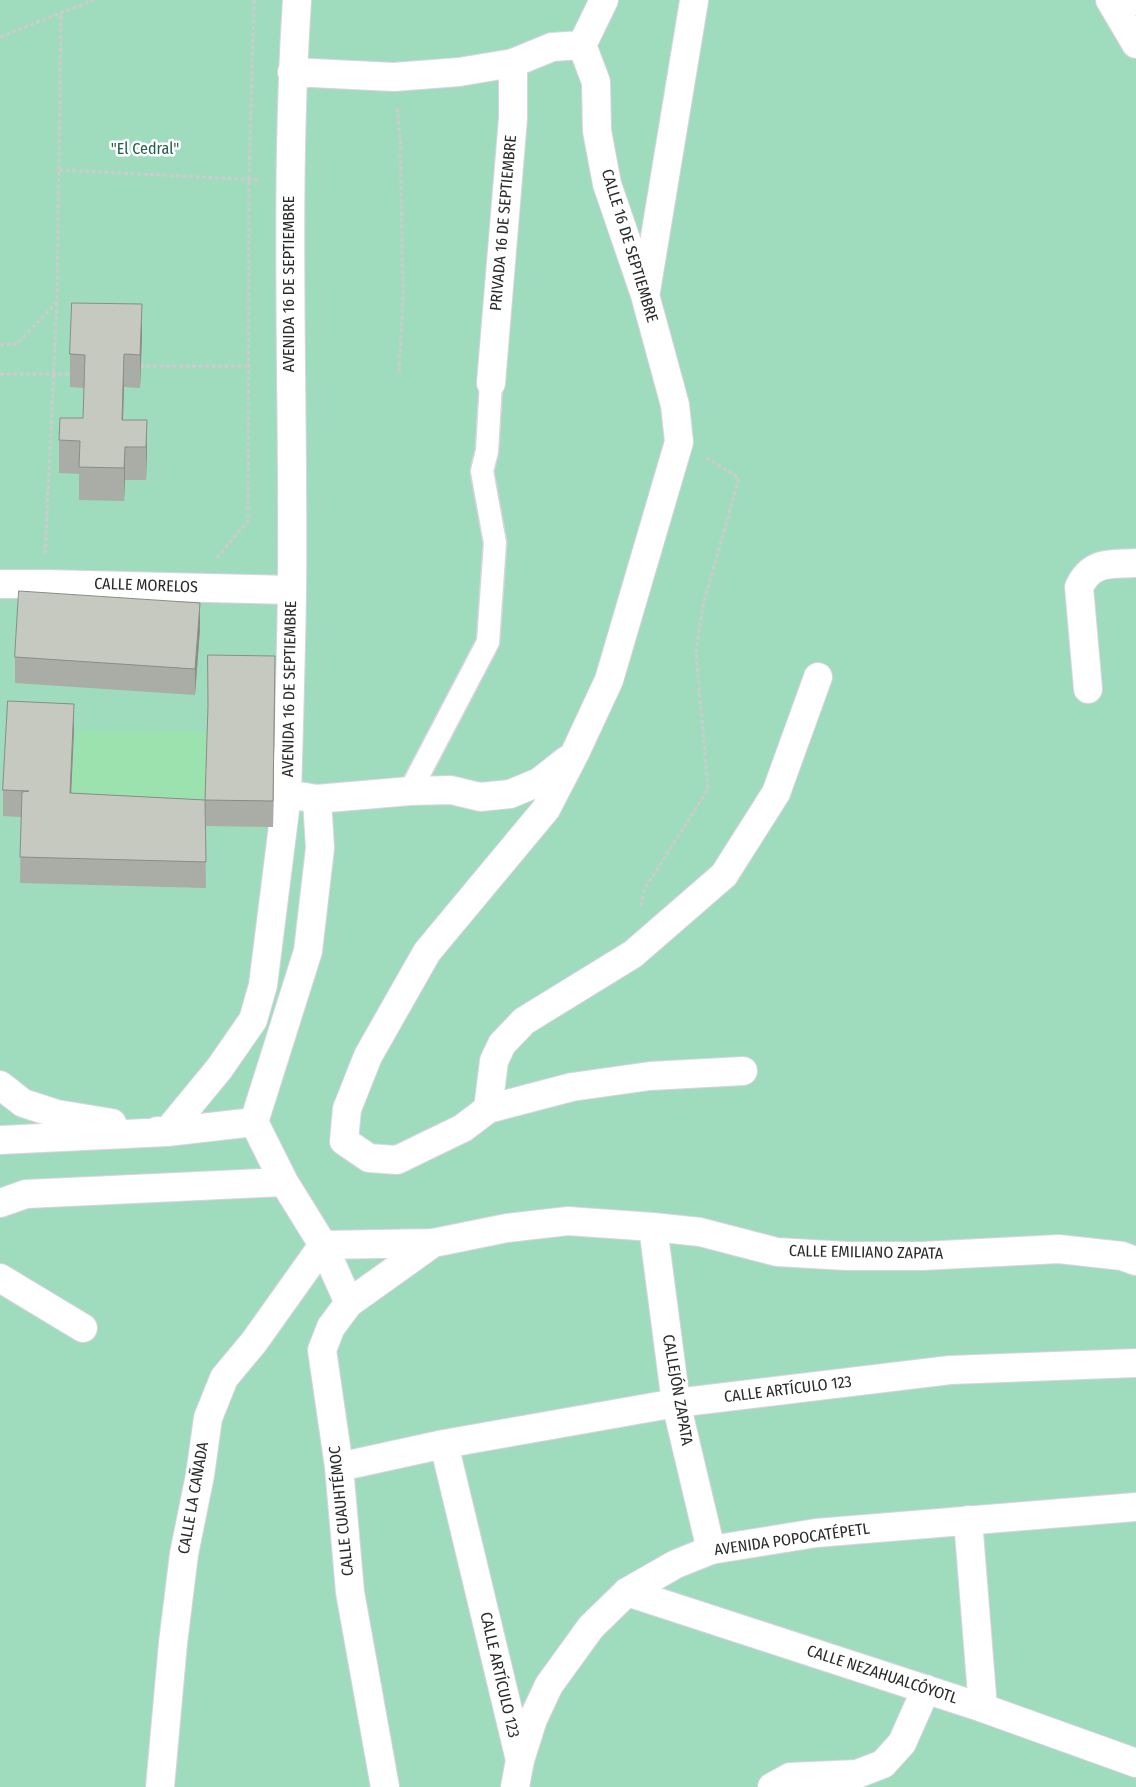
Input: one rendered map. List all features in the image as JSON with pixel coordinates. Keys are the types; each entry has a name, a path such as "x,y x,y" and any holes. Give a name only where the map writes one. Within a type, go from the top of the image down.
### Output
{"street":[{"name":"AVENIDA 16 DE SEPTIEMBRE","path":"297,0 292,72 290,182 292,590 287,794 317,799"},
{"path":"292,72 394,77 459,72 513,63 552,48 582,45 604,0"},
{"path":"1110,0 1136,44"},
{"path":"646,295 694,1"},
{"name":"CALLE 16 DE SEPTIEMBRE","path":"582,45 596,82 597,131 606,184 646,295 675,405 678,442"},
{"name":"PRIVADA 16 DE SEPTIEMBRE","path":"491,383 513,118 513,63"},
{"path":"410,791 488,642 495,543 482,471 487,451 491,383"},
{"path":"678,442 609,680 575,753 546,810 427,952 368,1056 347,1109 344,1141 369,1158 397,1160 463,1128 488,1109 572,1087 650,1076 743,1071"},
{"path":"1088,689 1078,586 1084,576 1097,566 1136,563"},
{"name":"CALLE MORELOS","path":"0,584 292,590"},
{"path":"488,1109 494,1061 502,1044 524,1021 633,954 724,875 776,793 818,677"},
{"path":"348,1303 323,1245 284,1182 254,1122 308,951 320,848 317,799 410,791 450,790 480,797 510,794 539,782 575,753"},
{"path":"167,1132 219,1069 253,1020 263,985 287,794"},
{"path":"0,1085 23,1103 57,1114 167,1132"},
{"path":"0,1140 167,1132 254,1122"},
{"path":"0,1203 26,1194 284,1182"},
{"name":"CALLE EMILIANO ZAPATA","path":"348,1303 433,1243 507,1228 568,1221 700,1232 777,1252 847,1256 922,1256 1059,1249 1122,1256 1136,1261"},
{"name":"CALLEJÓN ZAPATA","path":"653,1227 676,1403 711,1550"},
{"path":"323,1245 433,1243"},
{"name":"CALLE LA CAÑADA","path":"160,1787 173,1643 184,1554 200,1475 208,1418 224,1378 254,1342 323,1245"},
{"path":"0,1278 83,1328"},
{"name":"CALLE CUAUHTÉMOC","path":"348,1303 331,1327 322,1350 339,1467 350,1592 385,1787"},
{"name":"CALLE ARTÍCULO 123","path":"339,1467 444,1444 676,1403 950,1370 1136,1363"},
{"name":"CALLE ARTÍCULO 123","path":"444,1444 520,1760"},
{"name":"AVENIDA POPOCATÉPETL","path":"515,1787 520,1760 533,1719 549,1685 591,1627 627,1592 676,1564 711,1550 816,1533 1136,1507"},
{"path":"968,1520 983,1708"},
{"name":"CALLE NEZAHUALCÓYOTL","path":"627,1592 983,1708 1136,1763"},
{"path":"772,1787 790,1777 857,1774 883,1764 902,1743 926,1689"}],"path":[{"path":"0,37 94,0"},
{"path":"215,560 248,521 249,180 254,0"},
{"path":"46,584 45,553 57,302 61,13"},
{"path":"394,77 400,138 403,294 399,375"},
{"path":"59,170 290,182"},
{"path":"0,345 17,344 57,302"},
{"path":"140,366 248,366"},
{"path":"0,374 71,374"},
{"path":"641,908 644,890 708,789 696,651 703,605 740,478 678,442"},
{"path":"36,552 54,553"}],"green space":[{"name":"\"El Cedral\"","path":"0,0 1136,0 1136,1787 0,1787"},
{"path":"74,730 208,732 205,826 70,819"}],"building":[{"path":"72,303 142,304 140,355 124,354 122,420 147,420 146,447 125,447 124,468 79,467 80,441 59,440 60,418 83,418 85,355 70,354"},
{"path":"19,591 200,603 195,669 15,657"},
{"path":"208,655 275,656 273,801 205,800"},
{"path":"8,701 74,704 70,793 205,800 206,862 20,857 22,792 29,791 3,790"}]}
